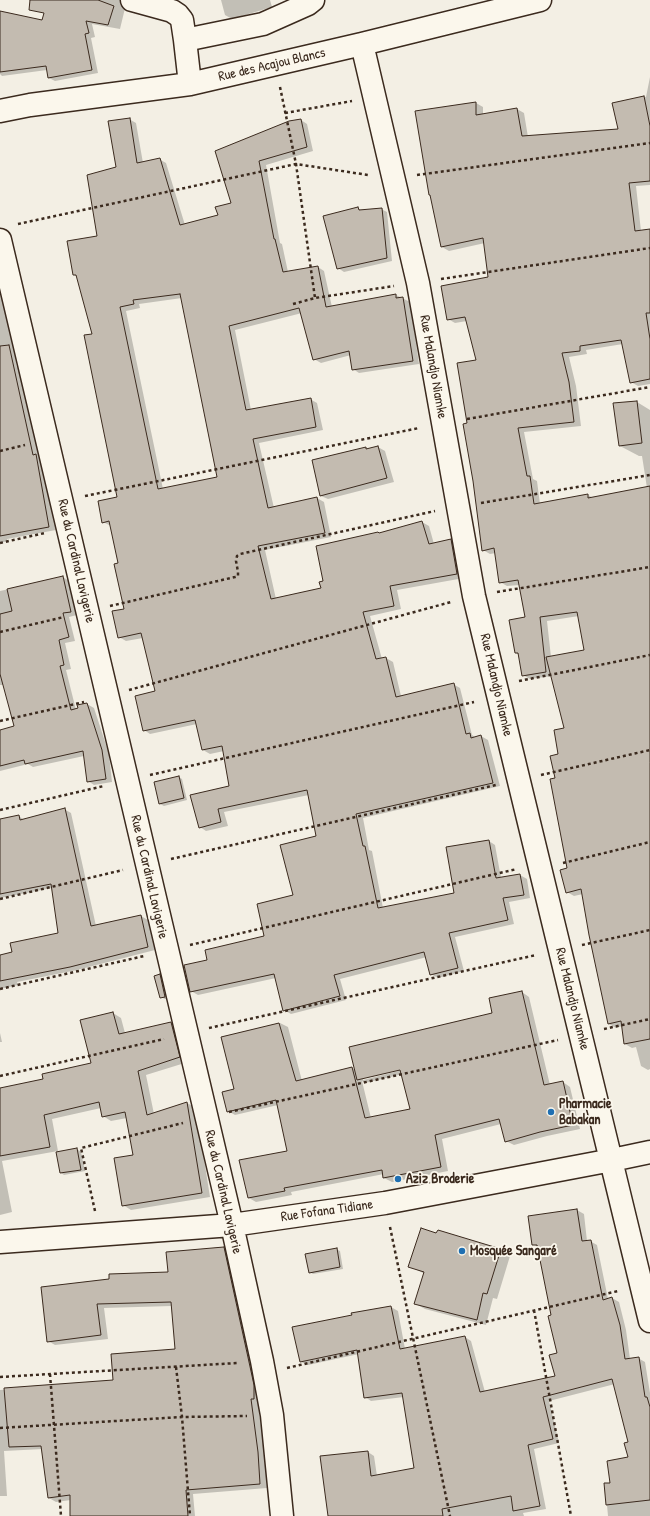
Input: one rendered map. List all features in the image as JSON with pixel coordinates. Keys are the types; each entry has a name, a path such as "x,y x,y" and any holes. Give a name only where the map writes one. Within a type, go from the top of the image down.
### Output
{"street":[{"path":"132,0 172,11 182,20 186,40 190,84"},
{"path":"186,40 263,24 308,4 313,0"},
{"name":"Rue des Acajou Blancs","path":"0,111 30,105 190,84 362,44 540,0"},
{"name":"Rue Malandjo Niamke","path":"362,44 418,283 474,596 650,1321"},
{"name":"Rue du Cardinal Lavigerie","path":"0,240 108,696 126,781 187,1033 205,1118 232,1225 272,1415 282,1516"},
{"name":"Rue Fofana Tidiane","path":"0,1242 232,1225 385,1203 650,1152"}],"path":[{"path":"275,64 296,164 315,298"},
{"path":"285,113 374,97"},
{"path":"16,225 296,164 393,178 650,143"},
{"path":"292,304 315,298 650,248"},
{"path":"61,501 442,423 650,387"},
{"path":"0,632 235,577 238,576 236,561 237,556 240,554 458,506 650,475"},
{"path":"0,543 67,527"},
{"path":"0,721 108,696 474,596 650,567"},
{"path":"0,810 650,655"},
{"path":"0,899 147,864 650,750"},
{"path":"0,989 167,950 650,842"},
{"path":"0,1076 650,930"},
{"path":"100,1234 81,1148 205,1118 650,1018"},
{"path":"385,1203 450,1516"},
{"path":"0,1377 176,1367 263,1367 413,1338 642,1285"},
{"path":"534,1310 571,1516"},
{"path":"176,1367 182,1417 190,1516"},
{"path":"50,1374 61,1516"},
{"path":"0,1428 182,1417 272,1415"}],"building":[{"path":"30,0 98,0 114,6 108,25 86,21 89,33 85,34 92,70 48,78 46,66 0,72 0,11 42,20 44,13 29,10"},
{"path":"644,96 650,126 650,181 629,183 635,231 650,229 650,313 646,313 650,339 650,379 630,383 621,340 580,346 580,351 562,353 569,382 574,422 518,428 527,476 530,476 534,504 588,494 588,498 650,486 650,1039 624,1044 621,1021 608,1024 581,889 566,893 560,870 567,868 550,779 555,778 550,756 558,754 554,730 564,728 546,657 584,650 577,612 540,617 546,672 522,676 518,653 515,653 509,620 525,617 518,580 499,583 494,548 482,551 473,481 463,424 467,423 457,363 476,360 465,317 447,320 441,286 488,277 483,238 441,247 429,195 415,111 476,102 476,115 517,108 522,136 618,129 612,103"},
{"path":"130,118 137,163 160,158 180,225 218,215 215,207 231,203 215,151 289,121 301,119 307,147 259,161 274,239 283,272 318,266 326,307 396,294 396,298 403,297 413,361 352,370 349,351 313,360 299,308 229,326 246,410 311,398 316,427 253,439 268,508 317,497 325,533 258,546 271,599 321,588 319,582 323,581 316,546 379,533 422,521 429,544 451,539 457,574 390,586 394,606 363,612 376,659 386,657 396,697 454,683 466,734 470,733 471,738 481,735 493,783 356,814 363,846 365,846 378,908 454,893 446,847 489,840 496,878 520,874 524,895 503,898 508,920 449,933 458,968 430,975 424,952 334,975 340,996 283,1011 274,974 190,992 184,965 207,960 205,950 264,936 257,904 293,895 280,845 316,836 307,790 218,809 221,822 199,828 190,795 229,786 222,746 202,750 195,720 143,731 135,696 155,691 141,633 118,638 112,611 124,609 114,564 118,563 109,521 102,523 98,501 117,497 84,335 92,334 76,275 73,275 67,241 97,236 87,175 116,167 108,121","holes":["180,294 217,477 158,489 120,307 134,304 133,300"]},
{"path":"358,207 359,210 382,208 387,258 337,269 323,216"},
{"path":"9,345 33,455 36,454 49,527 0,536 0,346"},
{"path":"637,401 642,443 619,446 613,403"},
{"path":"378,446 387,478 320,496 312,460 366,447 366,449"},
{"path":"63,576 71,612 63,613 69,637 59,640 64,665 60,666 71,710 78,708 77,705 87,703 102,750 106,779 87,782 83,751 25,764 24,760 0,766 0,730 14,726 0,674 0,614 12,611 7,589"},
{"path":"179,776 184,798 159,804 154,782"},
{"path":"65,808 91,926 141,915 148,947 70,967 0,981 0,955 12,952 10,943 58,933 51,884 0,894 0,819 19,815 20,820"},
{"path":"160,974 165,997 160,998 154,976"},
{"path":"522,991 544,1085 563,1081 573,1125 540,1132 505,1142 499,1119 435,1135 441,1167 383,1178 382,1170 284,1188 285,1191 248,1198 239,1160 287,1151 276,1100 227,1112 222,1092 234,1089 221,1037 279,1023 296,1081 352,1067 365,1118 410,1109 400,1070 357,1080 349,1047 492,1013 489,998"},
{"path":"113,1012 119,1034 171,1022 180,1057 138,1071 147,1115 187,1102 202,1193 122,1206 114,1158 133,1155 125,1112 102,1117 99,1102 44,1115 50,1147 0,1156 0,1088 43,1079 42,1074 91,1063 80,1020"},
{"path":"77,1148 81,1170 60,1173 56,1152"},
{"path":"577,1209 582,1241 591,1240 603,1300 612,1297 620,1325 625,1359 639,1357 645,1397 647,1397 650,1407 650,1500 606,1505 604,1483 610,1483 607,1461 628,1457 624,1443 628,1442 612,1379 543,1397 553,1439 528,1445 540,1506 513,1511 511,1496 442,1509 443,1516 328,1516 320,1456 368,1451 371,1476 414,1468 402,1393 364,1398 357,1350 300,1362 292,1327 352,1315 351,1313 391,1306 400,1349 465,1336 480,1392 555,1376 549,1355 557,1353 548,1316 551,1315 537,1245 532,1245 528,1216"},
{"path":"421,1228 436,1233 438,1230 501,1249 487,1294 483,1293 477,1320 414,1304 424,1272 408,1267"},
{"path":"224,1247 254,1385 254,1399 251,1399 258,1452 260,1484 186,1490 188,1516 70,1516 70,1495 48,1498 41,1446 9,1447 4,1388 113,1380 111,1354 175,1349 171,1302 97,1304 101,1335 47,1342 41,1287 109,1279 109,1274 168,1272 166,1252"},
{"path":"337,1248 340,1267 309,1273 305,1254"}],"place":[{"name":"Pharmacie Babakan","path":"551,1112"},
{"name":"Aziz Broderie","path":"398,1179"},
{"name":"Mosquée Sangaré","path":"462,1251"}]}
